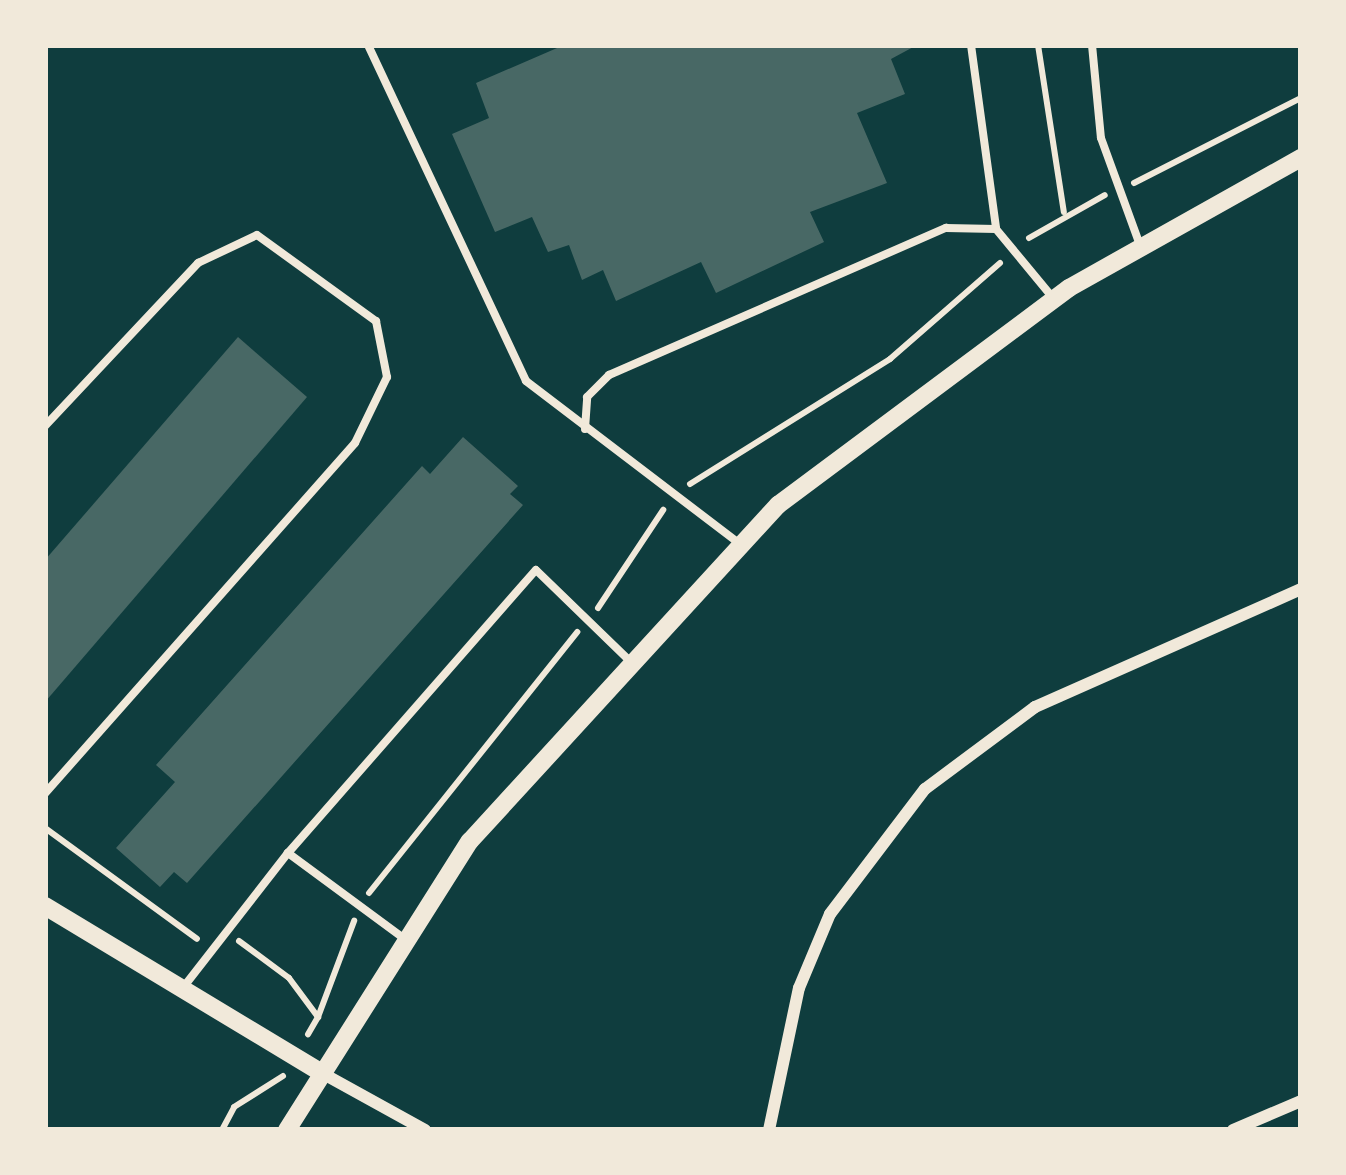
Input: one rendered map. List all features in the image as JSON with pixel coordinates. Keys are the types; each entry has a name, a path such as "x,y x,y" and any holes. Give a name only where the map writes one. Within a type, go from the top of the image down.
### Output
{"street":[{"path":"287,1130 402,937 628,658 740,544 942,374 1140,245 1301,158"},
{"path":"769,1130 799,988 830,914 925,789 1034,707 1301,589"},
{"path":"45,906 180,991 425,1130"},
{"path":"1233,1130 1301,1101"}],"lane":[{"path":"368,45 501,344 585,430 740,544"},
{"path":"970,45 996,229 1054,298"},
{"path":"1092,45 1102,138 1140,245"},
{"path":"585,430 594,386 634,362 946,228 996,229"},
{"path":"45,426 198,263 256,235 376,321 387,377 355,443 45,793"},
{"path":"180,991 289,853 536,570 628,658"},
{"path":"289,853 402,937"}],"path":[{"path":"1038,45 1064,212"}],"building":[{"path":"564,45 917,45 891,59 905,94 857,113 887,183 810,212 824,242 716,293 701,262 616,301 603,270 582,280 569,245 548,252 532,217 495,232 452,134 489,118 476,83"},
{"path":"238,337 307,397 45,702 45,560"},
{"path":"463,437 518,486 510,494 523,505 187,883 174,872 160,887 116,848 175,782 156,765 422,466 430,474"}]}
